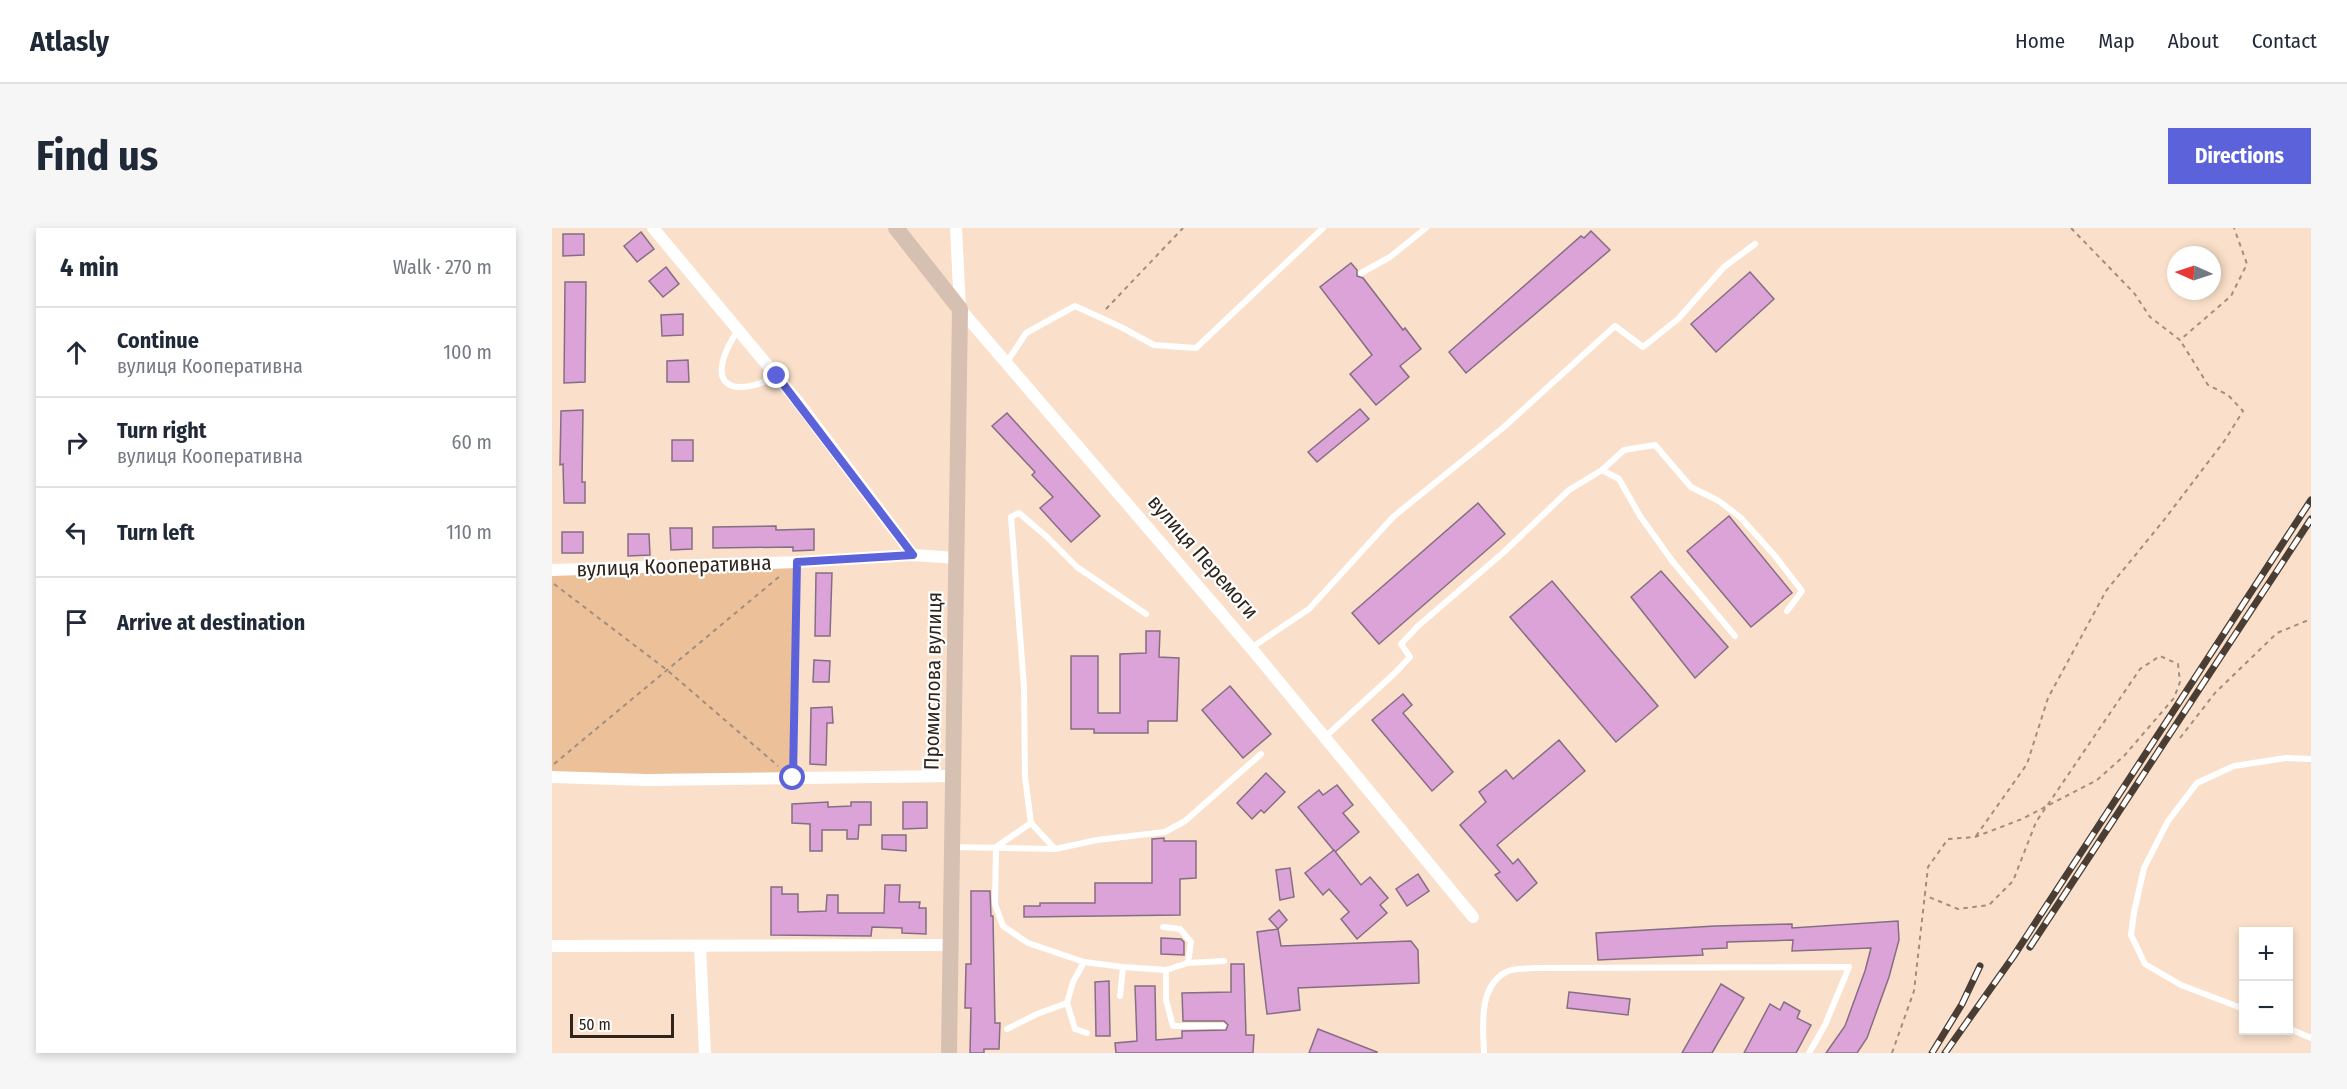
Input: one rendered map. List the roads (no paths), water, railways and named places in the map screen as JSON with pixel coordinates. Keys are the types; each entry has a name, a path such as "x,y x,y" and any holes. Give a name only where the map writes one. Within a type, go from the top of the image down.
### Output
{"street":[{"path":"653,228 777,376 913,555"},
{"name":"вулиця Перемоги","path":"896,228 960,309 1251,648 1473,917"},
{"path":"956,228 960,309"},
{"name":"Промислова вулиця","path":"949,1053 960,309"},
{"name":"вулиця Кооперативна","path":"552,570 797,562 913,555 957,558"},
{"path":"552,777 647,780 954,776"},
{"path":"552,946 950,945"},
{"path":"700,946 705,1053"}],"lane":[{"path":"1006,363 1026,333 1075,306 1154,345 1196,348 1323,228"},
{"path":"1361,273 1390,257 1426,228"},
{"path":"1251,648 1309,609 1393,517 1504,427 1615,326 1643,347 1678,319 1724,267 1755,244"},
{"path":"738,330 726,349 721,364 722,377 728,384 737,388 749,387 777,376"},
{"path":"1325,737 1395,674 1410,657 1401,644 1418,626 1504,552 1569,490 1602,470 1624,450 1654,444 1691,487 1719,501 1741,518 1802,591 1787,611"},
{"path":"1602,470 1619,479 1640,516 1673,562 1735,636"},
{"path":"1055,849 1031,822 1025,777 1024,687 1011,517 1019,513 1077,567 1146,614"},
{"name":"вулиця Кооперативна","path":"793,778 797,562"},
{"path":"953,847 1055,849 1097,840 1165,832 1185,821 1261,754"},
{"path":"2239,1007 2181,985 2145,964 2131,934 2144,868 2168,821 2197,783 2234,766 2286,758 2311,759"},
{"path":"996,847 1031,822"},
{"path":"996,847 995,904 1003,926 1028,943 1084,962 1123,967 1166,970 1188,963 1224,961"},
{"path":"1163,927 1179,929 1191,942 1188,963"},
{"path":"1084,962 1073,982 1067,1003 1076,1029 1087,1033"},
{"path":"1120,996 1123,967"},
{"path":"1484,1053 1483,1014 1490,985 1507,971 1534,968 1849,967 1825,1024 1809,1053"},
{"path":"1166,970 1166,1000 1173,1026 1223,1026"},
{"path":"1007,1029 1037,1014 1067,1003"},
{"path":"2293,1030 2311,1038"}],"railway":[{"path":"1945,1053 2013,957 2311,500"},
{"path":"2030,947 2311,519"},
{"path":"1932,1053 1962,1004 1980,966"}]}
